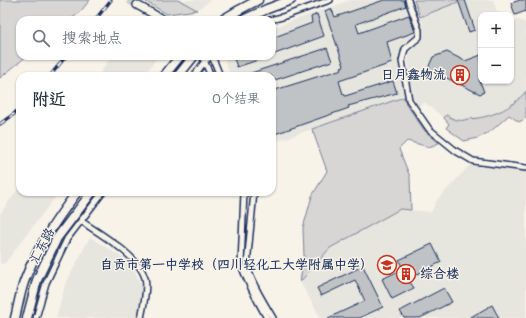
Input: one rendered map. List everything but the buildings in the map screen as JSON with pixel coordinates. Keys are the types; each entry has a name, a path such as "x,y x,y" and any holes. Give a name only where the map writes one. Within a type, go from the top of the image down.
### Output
{"main road":[{"path":"229,16 258,0"},
{"path":"251,16 292,0"},
{"path":"167,72 177,60"},
{"path":"181,72 191,60"},
{"name":"汇东路","path":"15,318 24,282 40,246 74,196"},
{"name":"汇东路","path":"27,318 37,280 57,238 89,196"}],"street":[{"path":"276,18 330,0"},
{"path":"408,0 419,30 419,37 405,49 402,61 409,100 429,129 456,151 473,160 526,168"},
{"path":"137,5 157,16"},
{"path":"196,72 203,60"},
{"path":"204,60 209,72"},
{"path":"213,60 218,72"},
{"path":"36,318 46,283 67,239 101,196"},
{"path":"244,196 241,264 252,293 267,318"},
{"path":"254,196 247,265 255,286 273,318"},
{"path":"81,221 128,254 138,265 145,277 146,284 142,318"}],"shaded area":[{"path":"0,0 90,0 75,16 16,16 16,60 22,60 0,78"},
{"path":"143,0 211,0 197,10 167,14"},
{"path":"143,0 179,0 197,10 167,14"},
{"path":"351,0 407,0 417,28 414,37 401,46 398,61 404,97 276,142 276,72 229,72 225,62 226,60 276,60 276,27"},
{"path":"414,0 458,0 458,2 420,17"},
{"path":"458,0 493,0 497,12 478,12 478,84 514,84 514,24 517,19 526,23 526,91 520,98 508,107 492,115 476,119 458,120 446,115 444,118 424,102 418,107 413,97 408,60 411,51 423,38 423,24 420,17 458,2"},
{"path":"109,60 155,60 147,72 101,72"},
{"path":"526,91 526,118 519,122 509,115 491,131 478,138 464,141 446,128 449,124 444,118 446,115 460,120 484,117 507,108"},
{"path":"404,97 406,104 425,131 439,143 429,147 407,141 399,149 410,177 411,210 400,209 330,248 300,282 304,256 303,228 312,196 327,171 312,129"},
{"path":"470,165 526,172 526,318 321,318 300,282 330,248 400,209 431,212 437,200"},
{"path":"16,192 16,196 56,196 5,263 0,264 0,214"},
{"path":"90,237 131,263 148,300 145,318 56,318 65,285"}],"tunnel":[{"path":"128,0 137,5"}],"railway":[{"path":"98,16 111,0"},
{"path":"53,72 63,60"},
{"path":"0,124 16,112"}],"place":[{"name":"日月鑫物流","path":"460,75"},
{"name":"自贡市第一中学校（四川轻化工大学附属中学）","path":"387,265"},
{"name":"综合楼","path":"406,274"}]}
